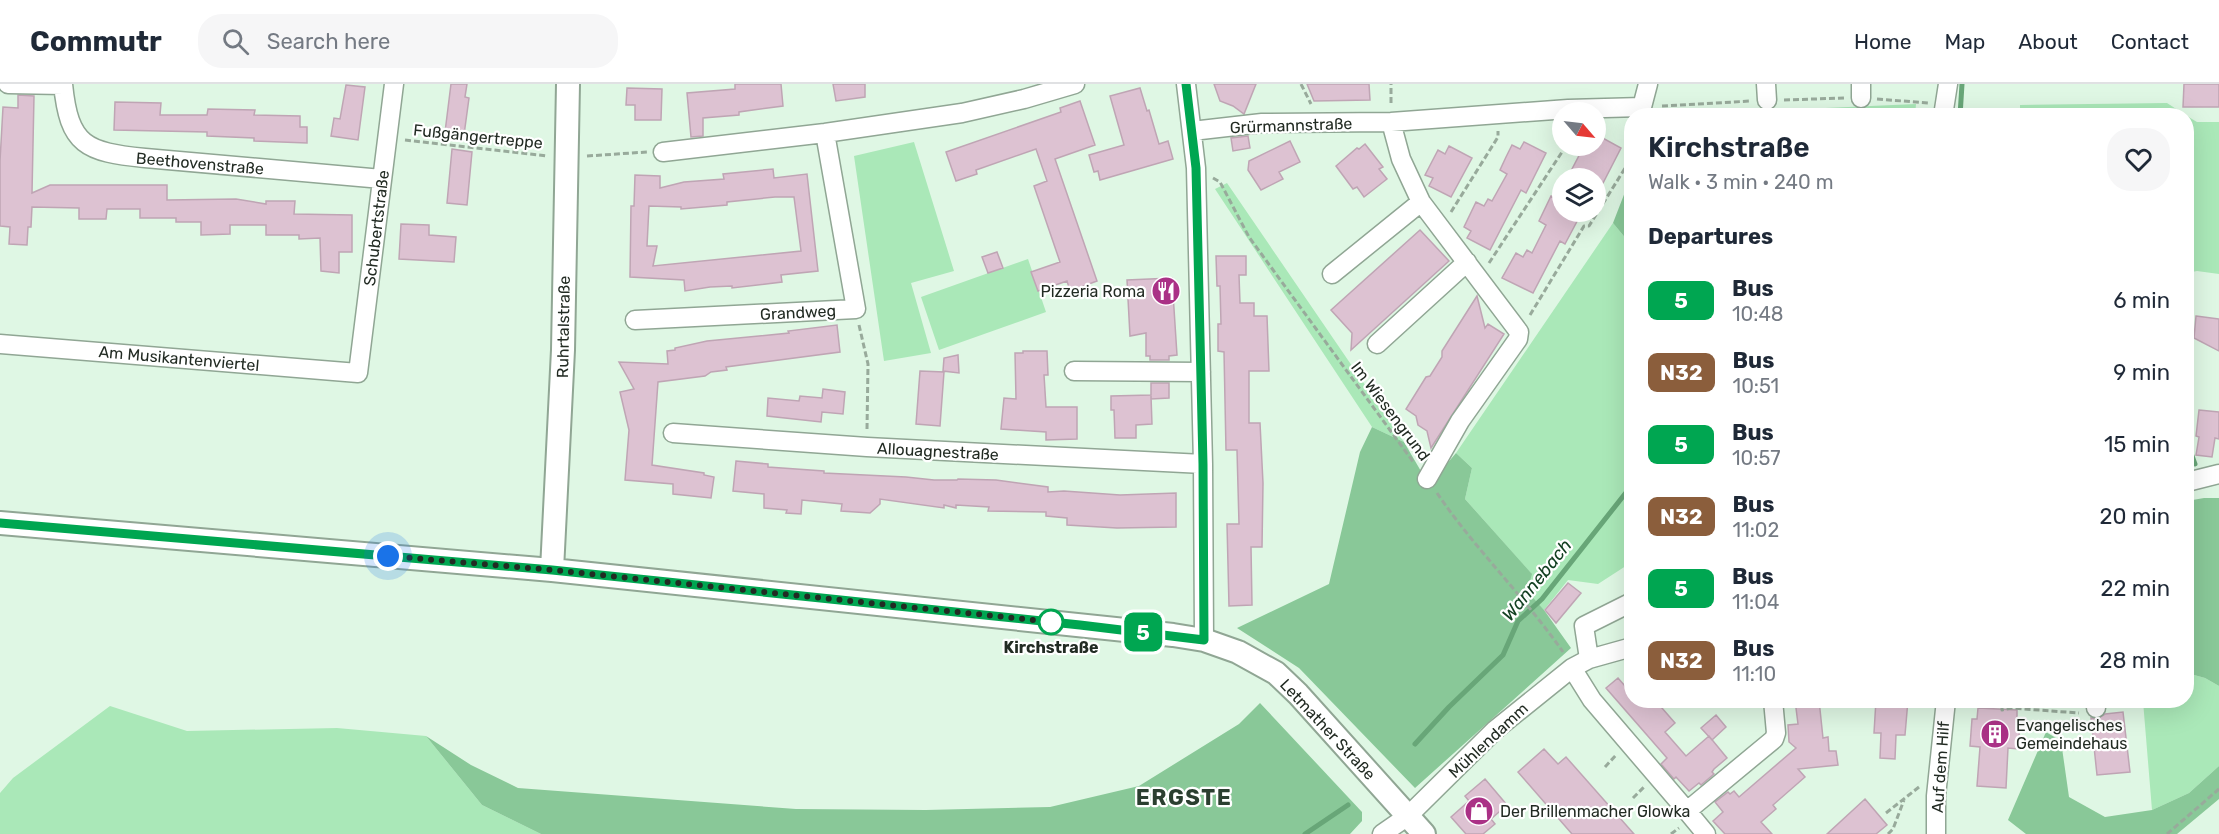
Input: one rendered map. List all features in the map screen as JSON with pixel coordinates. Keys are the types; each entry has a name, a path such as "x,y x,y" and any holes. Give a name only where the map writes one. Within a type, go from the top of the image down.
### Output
{"main road":[{"name":"Ruhrtalstraße","path":"552,570 563,350 568,84"},
{"name":"Letmather Straße","path":"0,523 552,570 1092,626 1204,640 1238,652 1275,673 1298,694 1424,834"}],"street":[{"name":"Beethovenstraße","path":"8,84 63,84 66,112 73,130 84,143 96,151 145,158 382,179"},
{"name":"Schubertstraße","path":"358,373 394,84"},
{"path":"663,152 825,133 962,113 1024,99 1075,84"},
{"path":"1186,84 1196,168 1203,464 1204,640"},
{"path":"1642,107 1648,84"},
{"path":"1944,108 1948,84"},
{"name":"Grürmannstraße","path":"1192,131 1262,123 1391,122 1568,109 1642,107"},
{"path":"1391,122 1401,159 1421,202 1519,332 1518,339 1460,421 1427,479"},
{"name":"Grandweg","path":"635,320 856,309 825,133"},
{"path":"1332,274 1421,202"},
{"path":"1377,344 1473,269"},
{"name":"Am Musikantenviertel","path":"0,344 358,373"},
{"path":"1074,371 1201,372"},
{"name":"Allouagnestraße","path":"673,433 867,447 1203,464"},
{"path":"2194,480 2219,474"},
{"path":"1624,606 1584,626 1578,665 1592,700 1706,834"},
{"name":"Mühlendamm","path":"1383,834 1408,816 1495,730 1578,665 1624,650"},
{"path":"1687,811 1774,739 1776,733 1774,708"},
{"name":"Auf dem Hilf","path":"1936,834 1936,796 1945,708"}],"path":[{"path":"1642,107 1767,92 1861,91 1935,108"},
{"path":"1442,227 1498,137 1498,114"},
{"name":"Fußgängertreppe","path":"387,138 566,158 626,152 663,152"},
{"path":"1473,269 1558,156"},
{"name":"Im Wiesengrund","path":"1196,168 1220,182 1249,237 1458,524 1578,665"},
{"path":"1519,332 1584,226 1589,226 1624,170"},
{"path":"856,309 868,364 867,447"},
{"path":"1886,813 1939,771"},
{"path":"2168,834 2219,789"},
{"path":"1888,834 1893,829 1904,798"}],"green space":[{"path":"2167,103 2175,108 2020,108 2020,105"},
{"path":"1916,104 1916,108 1825,108"},
{"path":"2194,120 2219,122 2219,274 2194,272"},
{"path":"914,142 954,271 911,283 931,353 884,361 854,156"},
{"path":"1227,183 1404,442 1372,427 1215,189"},
{"path":"1624,195 1624,236 1613,223"},
{"path":"1613,223 1624,236 1624,567 1598,584 1568,580 1544,610 1526,591 1531,573 1465,499 1472,468 1456,453"},
{"path":"1028,259 1046,312 939,350 921,297"},
{"path":"1372,427 1404,442 1429,485 1456,453 1472,468 1465,499 1532,574 1527,591 1544,610 1571,648 1415,788 1299,668 1237,628 1329,584 1360,452"},
{"path":"2219,498 2219,686 2194,675 2194,500"},
{"path":"2194,675 2205,678 2219,686 2219,766 2189,793 2152,810 2144,708 2194,708"},
{"path":"1260,703 1362,812 1362,821 1350,834 541,834 482,805 426,736 471,765 518,788 796,809 926,810 1050,807 1139,786 1239,724"},
{"path":"110,706 187,731 337,728 426,736 482,805 541,834 0,834 0,793 13,778"},
{"path":"2046,732 2061,741 2069,797 2105,817 2152,810 2189,793 2219,766 2219,799 2177,834 2026,834 2008,820"}],"building":[{"path":"451,84 467,84 465,97 469,98 464,135 445,132"},
{"path":"735,84 781,84 783,106 739,112 739,115 703,118 703,136 691,137 687,93 735,89"},
{"path":"833,84 865,84 865,97 836,101"},
{"path":"1214,84 1256,84 1244,114 1220,101"},
{"path":"1307,84 1369,84 1370,100 1314,101"},
{"path":"2184,84 2219,84 2219,107 2183,107"},
{"path":"346,85 365,87 358,140 331,136 334,118 340,119"},
{"path":"627,88 662,89 661,120 635,120 635,105 626,105"},
{"path":"1140,88 1159,144 1168,141 1173,159 1100,180 1098,171 1094,172 1089,155 1124,145 1110,96"},
{"path":"18,95 34,96 32,193 50,185 167,185 167,200 236,199 266,204 266,201 295,201 294,214 352,215 352,252 339,252 339,273 321,271 320,238 299,239 299,235 266,235 266,225 230,225 230,234 201,235 201,222 176,222 176,218 140,218 140,209 107,209 106,219 79,219 79,208 32,207 27,245 9,244 10,227 0,226 3,107 18,108"},
{"path":"1080,101 1095,145 1055,159 1097,281 1070,291 1067,281 1038,291 1031,272 1060,262 1034,186 1047,181 1036,149 976,170 977,174 956,181 946,152 1061,112 1060,108"},
{"path":"115,102 161,103 160,115 207,115 208,109 255,110 254,115 300,116 300,127 307,127 307,143 207,136 207,132 114,130"},
{"path":"1248,136 1250,148 1233,151 1231,138"},
{"path":"1606,140 1621,148 1606,177 1606,168 1573,168 1579,156 1606,156"},
{"path":"1290,141 1300,162 1279,172 1283,179 1261,190 1248,170 1249,161"},
{"path":"1524,142 1546,153 1526,193 1521,190 1490,250 1467,238 1471,231 1464,227 1476,202 1484,206 1488,199 1492,201 1507,174 1500,170 1512,145 1520,149"},
{"path":"1365,144 1383,167 1379,169 1387,179 1364,197 1357,187 1353,189 1336,166"},
{"path":"1449,146 1472,158 1451,197 1429,186 1433,178 1425,175 1438,150 1445,154"},
{"path":"452,149 472,152 467,205 447,203"},
{"path":"773,169 774,178 807,174 818,271 781,275 782,282 685,291 684,280 630,277 631,206 634,206 635,175 660,176 660,188 684,182 724,179 723,174","holes":["794,197 801,251 653,266 657,246 647,246 649,206 681,207 681,209 727,205 727,202"]},
{"path":"1551,196 1552,222 1577,222 1565,244 1560,241 1533,293 1502,278 1516,253 1523,257 1527,250 1532,253 1546,225 1539,221"},
{"path":"401,224 429,225 429,235 456,237 454,262 399,259"},
{"path":"1420,230 1449,261 1351,350 1352,333 1331,310"},
{"path":"997,252 1003,268 988,273 982,257"},
{"path":"1216,256 1246,256 1246,275 1239,275 1240,303 1254,303 1254,316 1267,316 1269,371 1249,371 1249,423 1260,423 1263,483 1262,547 1251,547 1252,605 1229,606 1227,524 1239,524 1237,450 1226,450 1224,352 1218,351 1218,324 1221,324"},
{"path":"1172,278 1177,355 1169,356 1169,360 1150,360 1150,356 1146,356 1146,333 1130,336 1127,280"},
{"path":"1477,296 1485,328 1488,324 1504,334 1431,448 1427,431 1418,425 1416,416 1406,409 1442,357 1442,351"},
{"path":"2196,316 2219,319 2219,351 2194,338"},
{"path":"837,325 840,352 726,367 727,370 711,372 705,376 658,382 652,465 704,473 704,475 714,477 711,498 673,494 673,484 625,480 629,430 620,392 634,389 619,362 668,364 667,351 675,350 675,348 707,341 789,333 788,331"},
{"path":"1023,351 1047,351 1048,375 1044,375 1046,407 1077,407 1077,439 1046,440 1046,432 1001,429 1004,398 1016,399 1015,353 1023,353"},
{"path":"958,355 959,373 943,371 944,358"},
{"path":"920,371 944,372 940,426 916,424"},
{"path":"1151,383 1169,383 1169,398 1151,399 1152,424 1136,425 1136,438 1115,438 1111,396 1151,395"},
{"path":"823,389 845,392 843,414 822,412 821,422 767,416 768,398 799,401 800,396 822,398"},
{"path":"2199,410 2219,412 2219,439 2215,438 2212,457 2196,455"},
{"path":"736,461 768,464 768,467 824,471 824,473 934,480 996,480 1048,487 1048,492 1120,495 1176,493 1176,527 1117,528 1067,525 1067,518 1046,516 1046,512 988,511 989,507 956,505 956,508 944,505 944,508 880,499 880,504 870,513 841,511 842,504 802,500 801,514 786,513 787,510 764,508 764,494 733,491"},
{"path":"1568,583 1581,593 1556,623 1545,610"},
{"path":"1618,678 1624,685 1624,708 1662,708 1675,723 1665,732 1686,756 1709,736 1727,758 1714,769 1712,772 1714,774 1689,791 1661,764 1667,758 1606,688"},
{"path":"1796,708 1820,708 1823,738 1828,737 1829,751 1836,751 1838,765 1798,769 1805,777 1773,805 1776,809 1761,822 1772,834 1725,834 1713,821 1723,812 1715,802 1728,792 1730,794 1734,791 1739,797 1796,748 1789,742 1788,725 1798,724"},
{"path":"1876,708 1907,708 1905,735 1896,735 1895,759 1880,758 1881,733 1874,733"},
{"name":"Evangelisches Gemeindehaus","path":"1978,708 2017,710 2017,721 2020,722 2018,749 2008,748 2006,788 1977,786 1980,747 1970,746 1972,719 1977,719"},
{"path":"2123,712 2130,772 2097,775 2091,718 2097,719 2105,714"},
{"path":"1716,715 1726,727 1712,740 1701,728"},
{"path":"1544,749 1558,764 1566,757 1634,834 1572,834 1518,772"},
{"name":"Der Brillenmacher Glowka","path":"1485,779 1507,805 1491,819 1495,824 1483,834 1466,834 1451,817 1469,801 1465,796"},
{"path":"1865,799 1887,825 1876,834 1827,834"}],"waterway":[{"name":"Wannebach","path":"1960,108 1962,84"},
{"name":"Wannebach","path":"1415,744 1449,707 1503,655 1518,621 1542,599 1624,495"},
{"name":"Wannebach","path":"1305,834 1348,805"}],"bus line":[{"name":"5","path":"0,523 552,570 1204,640 1203,464 1196,168 1186,84"}],"place":[{"name":"Pizzeria Roma","path":"1166,291"},
{"name":"Kirchstraße","path":"1051,622"},
{"name":"Evangelisches Gemeindehaus","path":"1995,734"},
{"name":"Der Brillenmacher Glowka","path":"1479,811"}],"district":[{"name":"ERGSTE","path":"1184,797"}],"route":[{"path":"388,556 552,570 1053,622 1051,622"}]}
